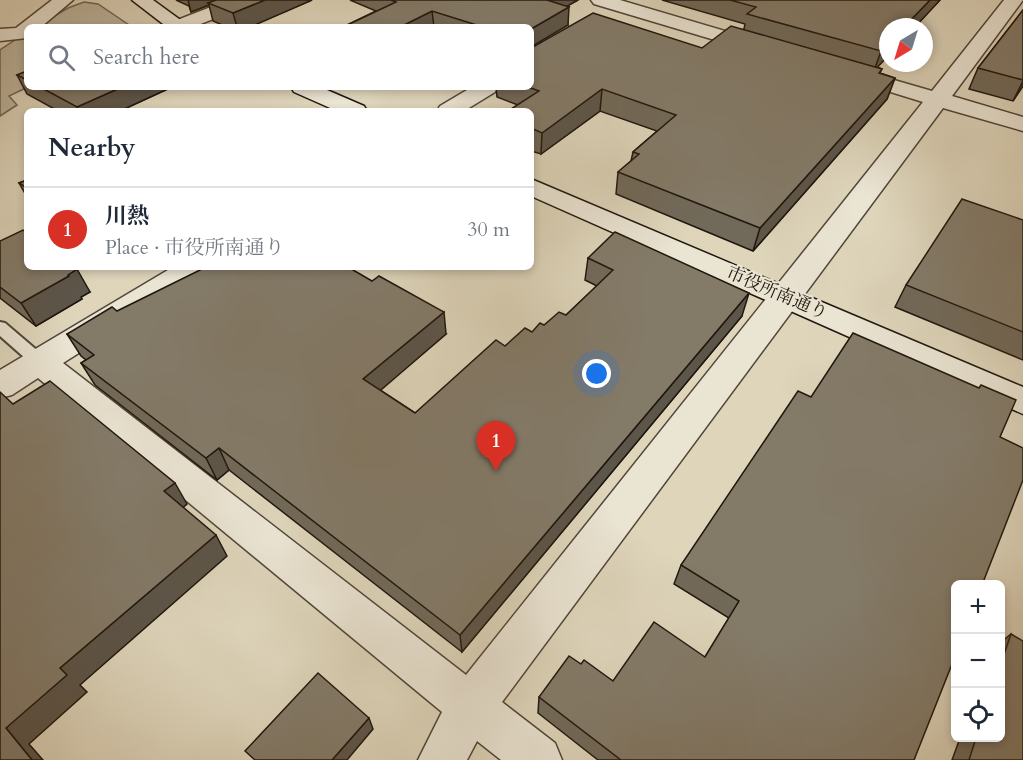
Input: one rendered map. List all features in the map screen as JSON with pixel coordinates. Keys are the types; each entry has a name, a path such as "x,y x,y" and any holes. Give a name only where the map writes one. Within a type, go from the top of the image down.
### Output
{"street":[{"path":"33,24 64,0"},
{"path":"141,0 175,24"},
{"path":"186,24 245,0"},
{"path":"442,760 471,705 1014,0"},
{"path":"611,6 786,55"},
{"path":"0,35 21,34 24,31"},
{"path":"831,68 1023,124"},
{"path":"309,90 349,108"},
{"path":"453,108 482,90"},
{"name":"市役所南通り","path":"534,189 1023,401"},
{"path":"0,386 189,270"},
{"path":"40,362 538,760"}],"lane":[{"path":"0,327 40,362"}],"shaded area":[{"path":"84,2 98,4 128,24 41,24 68,8"},
{"path":"24,34 24,89 9,96 17,105 0,116 0,50"}],"building":[{"path":"216,0 265,0 233,13 208,3"},
{"path":"391,0 547,0 569,7 534,27 534,24 473,24 432,11 406,24 349,24 396,2"},
{"path":"730,0 930,0 913,18 879,18 879,50 747,14 756,7"},
{"path":"1023,10 1023,80 978,68"},
{"path":"593,13 702,48 731,26 879,68 879,73 895,78 760,228 618,172 639,154 633,152 676,115 602,89 542,133 534,129 534,108 513,108 539,91 534,89 534,46"},
{"path":"46,90 115,90 77,107"},
{"path":"962,199 1023,220 1023,332 906,285"},
{"path":"23,230 24,270 76,270 21,303 0,287 0,241"},
{"path":"615,232 749,293 460,635 219,448 206,458 81,363 94,355 67,334 112,307 117,311 200,270 353,270 372,281 379,276 444,312 363,379 415,413 496,340 505,346 525,328 532,332 540,323 544,325 559,312 566,315 613,270 588,258"},
{"path":"853,333 979,388 981,385 1016,400 1000,437 1023,448 1023,480 984,580 951,580 951,667 914,760 621,760 539,697 569,656 581,664 584,660 613,681 654,622 705,657 739,601 681,565 798,391 811,397"},
{"path":"50,381 175,483 164,491 216,535 60,668 67,675 6,728 32,760 0,760 0,392 13,404"},
{"path":"1011,634 1023,641 1023,760 969,760 975,742 1005,742 1005,651"},
{"path":"318,673 369,718 332,760 255,760 245,751"}],"place":[{"name":"川熱","path":"496,471"}]}
